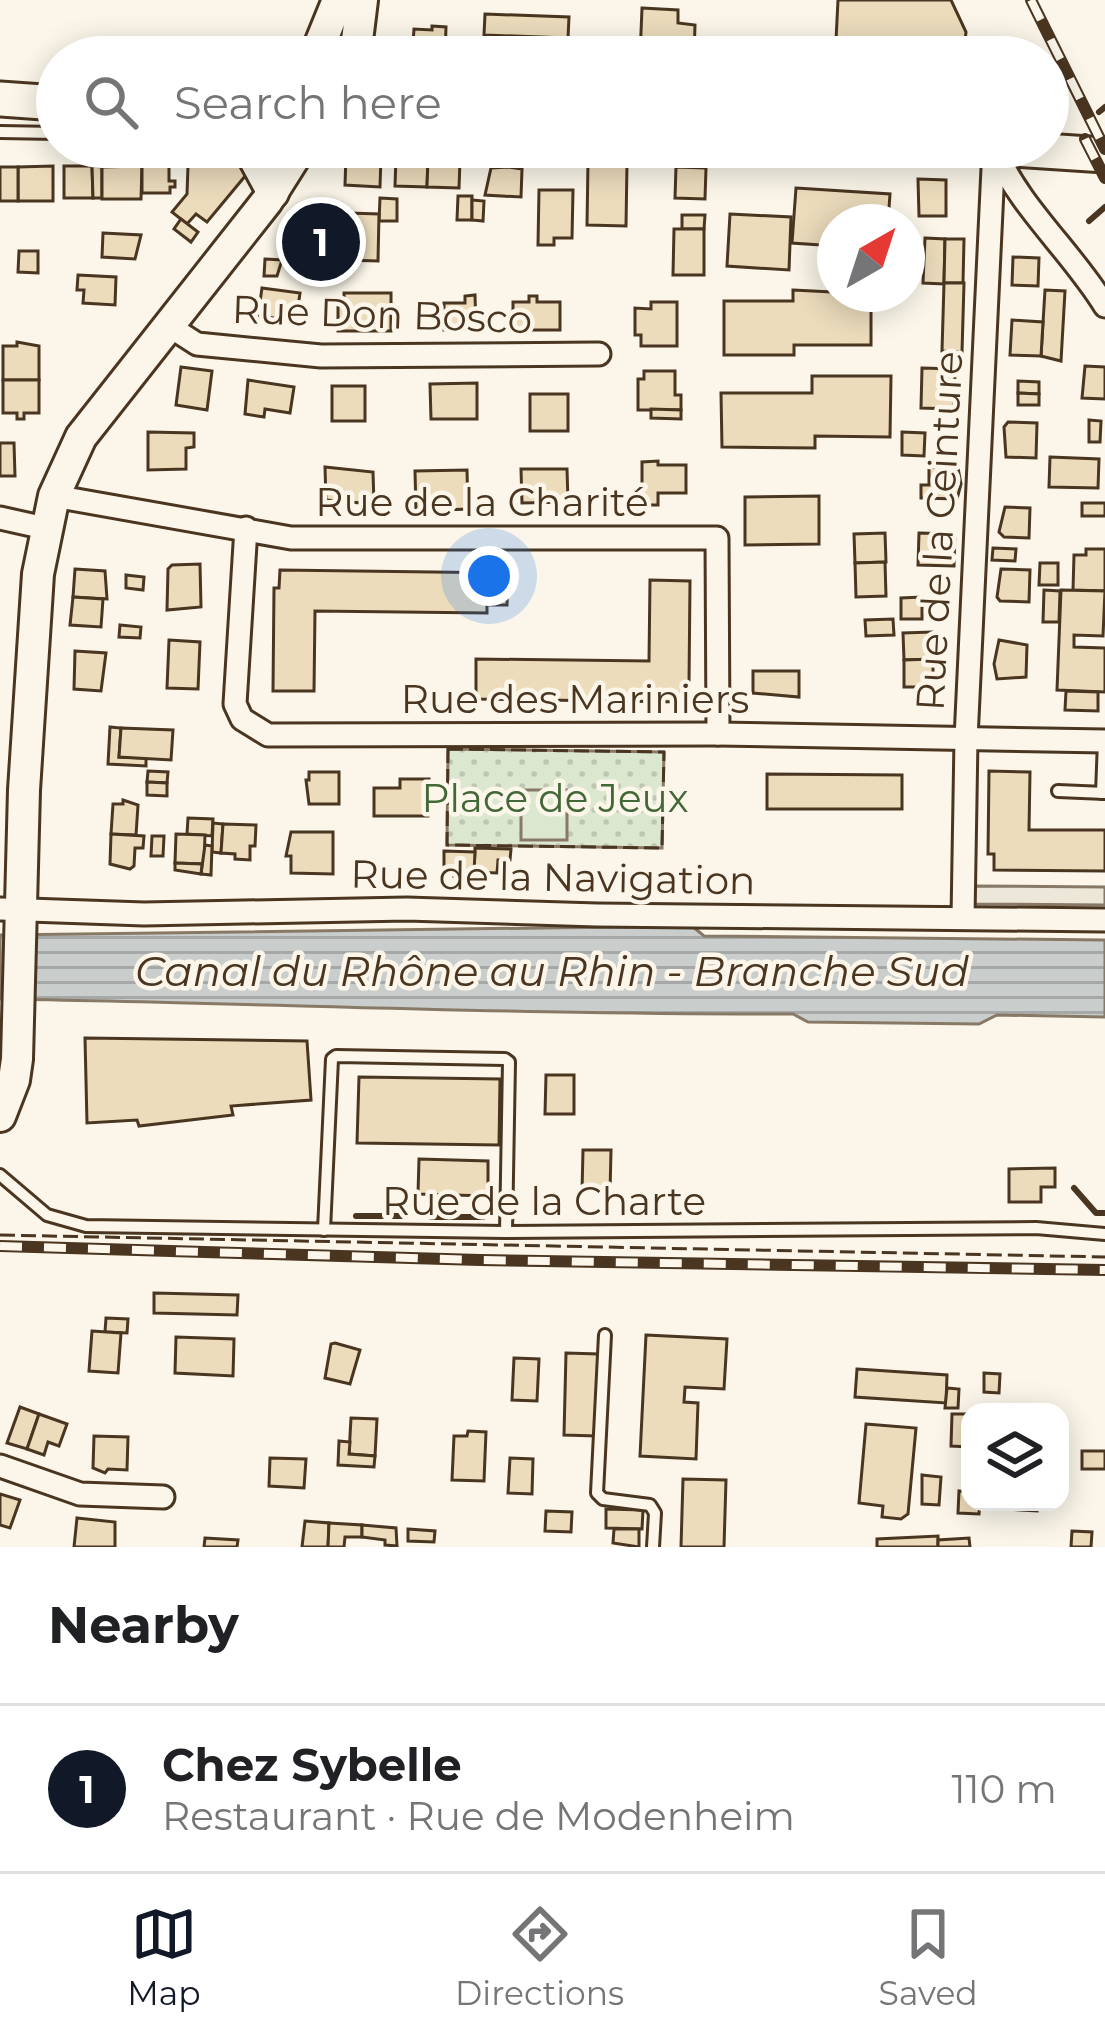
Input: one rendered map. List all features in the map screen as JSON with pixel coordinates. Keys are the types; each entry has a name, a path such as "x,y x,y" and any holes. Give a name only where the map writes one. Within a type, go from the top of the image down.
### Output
{"main road":[{"path":"328,36 338,0"},
{"path":"358,36 362,0"},
{"path":"0,99 36,102"},
{"path":"1069,152 1105,155"},
{"path":"259,168 273,193"},
{"path":"0,1116 14,1080 18,1011 13,914 38,574 53,496 81,437 289,168"}],"street":[{"name":"Rue de la Ceinture","path":"963,918 966,739 993,168"},
{"path":"1003,168 1105,306"},
{"name":"Rue Don Bosco","path":"169,326 197,344 321,356 598,354"},
{"name":"Rue de la Charité","path":"53,496 290,538 717,538 718,734"},
{"path":"0,518 45,528"},
{"name":"Rue des Mariniers","path":"246,528 236,704 242,719 268,735 718,734 1105,741"},
{"name":"Rue de la Navigation","path":"13,914 406,909 1105,920"},
{"path":"0,1466 80,1494 163,1497"}],"lane":[{"path":"0,132 36,133"},
{"path":"1058,790 1104,793 1105,741"},
{"path":"324,1230 332,1059 336,1056 509,1062 506,1232"},
{"name":"Rue de la Charte","path":"0,1175 46,1215 73,1225 506,1232 1036,1228 1105,1234"},
{"path":"605,1335 597,1493 603,1499 650,1505 655,1513 653,1547"}],"green space":[{"name":"Place de Jeux","path":"448,749 664,752 662,848 447,845"},
{"path":"521,790 567,790 567,840 521,840"}],"shaded area":[{"path":"972,886 1105,887 1105,905 971,904"}],"water":[{"name":"Canal du Rhône au Rhin - Branche Sud","path":"692,926 704,936 1105,940 1105,1017 997,1015 979,1024 808,1022 793,1014 0,999 0,935"}],"building":[{"path":"838,0 951,0 966,32 966,36 836,36"},
{"path":"642,8 678,10 678,23 695,25 695,36 641,36"},
{"path":"485,14 569,17 568,36 484,35"},
{"path":"432,26 446,27 446,36 414,36 414,29 432,30"},
{"path":"0,167 18,167 18,201 0,201"},
{"path":"18,167 53,168 53,201 18,201"},
{"path":"64,168 92,168 93,198 64,198"},
{"path":"92,168 102,168 102,198 93,198"},
{"path":"102,168 142,168 141,199 102,199"},
{"path":"142,168 169,168 169,181 175,181 170,193 142,193"},
{"path":"188,168 242,168 246,175 207,222 196,214 187,224 172,212 187,194"},
{"path":"346,168 381,168 380,187 345,185"},
{"path":"396,168 428,168 427,187 395,186"},
{"path":"428,168 460,168 459,188 427,187"},
{"path":"491,168 522,169 521,197 485,195"},
{"path":"588,168 627,168 626,226 587,225"},
{"path":"676,168 706,168 705,199 675,198"},
{"path":"918,179 946,180 946,216 925,216 925,204 919,204"},
{"path":"796,188 890,194 889,204 817,204 817,245 792,243"},
{"path":"539,190 573,190 572,238 554,238 554,245 538,245"},
{"path":"458,196 472,196 472,220 457,220"},
{"path":"380,198 397,199 397,221 379,221"},
{"path":"472,200 484,201 483,221 472,220"},
{"path":"347,213 379,214 378,261 346,260"},
{"path":"730,214 791,217 789,270 727,266"},
{"path":"682,215 705,215 704,229 682,229"},
{"path":"181,219 198,232 191,242 174,229"},
{"path":"674,229 704,229 704,275 673,275"},
{"path":"103,233 141,235 135,259 102,257"},
{"path":"925,238 945,239 944,284 925,283"},
{"path":"945,239 964,239 963,283 944,283"},
{"path":"19,251 38,251 38,273 18,272"},
{"path":"1013,257 1039,258 1038,286 1012,285"},
{"path":"265,259 282,260 277,276 264,276"},
{"path":"78,275 116,277 115,305 83,303 84,290 77,290"},
{"path":"944,283 964,283 962,352 942,351"},
{"path":"262,288 300,293 296,321 258,316"},
{"path":"793,290 817,291 817,312 871,312 871,345 794,345 794,355 724,355 724,301 793,301"},
{"path":"1045,290 1065,291 1061,361 1041,356"},
{"path":"344,293 391,293 391,331 338,331 338,305 344,305"},
{"path":"475,295 476,330 444,330 444,303 465,303 465,296"},
{"path":"529,296 537,296 537,302 560,302 560,330 513,330 513,302 529,302"},
{"path":"651,302 677,302 677,346 641,346 641,335 635,335 635,308 651,309"},
{"path":"1012,320 1043,322 1041,356 1010,355"},
{"path":"17,342 39,346 39,380 3,380 3,346 17,346"},
{"path":"1085,366 1105,367 1105,399 1082,398"},
{"path":"181,367 212,371 207,410 176,405"},
{"path":"922,368 955,369 954,409 921,408"},
{"path":"644,371 675,371 675,395 681,395 681,410 638,410 638,379 644,379"},
{"path":"812,376 891,376 890,437 815,436 815,448 722,447 721,393 812,393"},
{"path":"3,380 39,380 39,413 24,413 24,419 17,419 17,413 3,413"},
{"path":"248,380 294,387 290,413 265,409 264,417 245,414"},
{"path":"1018,381 1039,382 1039,394 1018,393"},
{"path":"477,383 477,419 431,419 430,384"},
{"path":"332,386 365,386 365,421 332,421"},
{"path":"1018,393 1039,394 1039,405 1018,405"},
{"path":"530,394 568,394 568,431 530,431"},
{"path":"651,409 681,410 681,419 651,418"},
{"path":"1089,420 1101,421 1100,442 1089,442"},
{"path":"1008,422 1037,423 1036,458 1006,457 1004,427"},
{"path":"148,432 194,433 194,447 186,448 186,469 148,470"},
{"path":"902,432 925,433 924,456 902,455"},
{"path":"0,443 14,443 15,476 0,476"},
{"path":"1050,457 1099,459 1098,488 1049,487"},
{"path":"658,461 658,465 686,465 686,493 658,493 658,505 642,505 642,462"},
{"path":"325,467 373,472 374,504 326,500"},
{"path":"929,467 958,468 957,499 921,498 921,485 929,485"},
{"path":"521,469 567,469 568,502 522,503"},
{"path":"467,470 468,509 416,511 415,471"},
{"path":"819,496 819,544 745,545 745,497"},
{"path":"1082,503 1105,503 1105,516 1082,516"},
{"path":"1005,507 1030,508 1029,538 1004,537 999,532"},
{"path":"885,533 886,562 855,563 854,534"},
{"path":"919,533 955,534 954,566 918,565"},
{"path":"993,548 1016,549 1015,561 992,560"},
{"path":"1086,549 1105,549 1105,591 1073,590 1074,555 1086,555"},
{"path":"885,562 886,596 856,597 855,563"},
{"path":"1040,563 1058,563 1058,585 1039,585"},
{"path":"200,564 201,607 167,610 168,569"},
{"path":"75,569 105,571 107,599 73,597"},
{"path":"1001,569 1030,570 1029,602 1000,601"},
{"path":"280,570 508,573 507,605 487,605 487,613 315,611 314,691 273,691 274,588 279,588"},
{"path":"126,575 144,577 143,590 126,588"},
{"path":"650,580 690,581 689,684 683,684 682,702 476,699 476,659 649,661"},
{"path":"1044,590 1060,591 1059,622 1043,622"},
{"path":"1061,590 1105,591 1103,636 1074,635 1074,647 1105,648 1105,692 1057,690"},
{"path":"73,597 103,599 101,627 70,625"},
{"path":"922,597 922,619 901,619 901,598"},
{"path":"893,619 894,635 866,636 865,620"},
{"path":"120,625 141,627 140,638 119,637"},
{"path":"932,632 933,659 904,660 903,633"},
{"path":"169,640 200,642 198,689 167,688"},
{"path":"999,640 1027,645 1026,677 997,679 994,664"},
{"path":"75,651 106,653 101,691 74,689"},
{"path":"933,659 933,687 904,687 904,660"},
{"path":"753,671 799,671 799,697 753,693"},
{"path":"1066,691 1098,692 1098,711 1065,710"},
{"path":"110,727 121,728 119,757 146,758 146,766 108,764"},
{"path":"121,728 173,730 171,760 119,757"},
{"path":"148,771 168,772 167,783 147,782"},
{"path":"989,771 1030,772 1029,830 1105,830 1105,871 994,870 994,854 988,854"},
{"path":"309,772 339,772 339,804 309,804"},
{"path":"767,774 902,775 902,809 767,809"},
{"path":"400,779 429,779 428,816 374,816 374,788 400,788"},
{"path":"147,782 167,783 167,796 147,795"},
{"path":"123,800 138,805 136,835 111,834 113,804 123,804"},
{"path":"188,818 213,819 212,836 187,834"},
{"path":"213,823 223,824 221,853 212,852"},
{"path":"223,824 256,825 250,860 221,853"},
{"path":"291,832 333,832 333,874 291,873 291,856 286,856"},
{"path":"111,834 144,836 143,848 135,848 130,869 110,864"},
{"path":"176,834 205,835 204,864 175,863"},
{"path":"152,836 164,836 163,856 151,856"},
{"path":"205,845 212,846 211,875 201,874"},
{"path":"475,848 511,849 510,860 498,860 497,873 474,872"},
{"path":"444,851 475,852 474,872 454,876 454,871 444,871"},
{"path":"175,863 202,864 201,874 175,870"},
{"path":"85,1038 307,1041 311,1100 231,1106 233,1115 139,1126 137,1120 87,1123"},
{"path":"546,1075 574,1075 574,1114 545,1114"},
{"path":"359,1077 500,1079 499,1145 357,1143"},
{"path":"583,1150 611,1150 610,1193 582,1192"},
{"path":"419,1159 488,1161 488,1196 418,1194"},
{"path":"1055,1168 1055,1187 1041,1187 1041,1202 1009,1202 1009,1169"},
{"path":"154,1293 238,1295 237,1315 154,1313"},
{"path":"106,1318 128,1319 127,1333 105,1332"},
{"path":"92,1331 121,1333 118,1373 89,1371"},
{"path":"646,1335 727,1339 724,1389 685,1387 684,1402 698,1403 696,1459 640,1456"},
{"path":"176,1337 234,1339 233,1376 175,1373"},
{"path":"335,1343 360,1350 350,1384 325,1378"},
{"path":"566,1353 598,1354 596,1436 564,1435"},
{"path":"514,1358 539,1359 537,1401 512,1400"},
{"path":"857,1369 947,1375 946,1403 855,1397"},
{"path":"984,1373 1000,1374 999,1393 984,1392"},
{"path":"947,1388 959,1389 958,1408 945,1408"},
{"path":"20,1407 39,1414 27,1449 7,1443"},
{"path":"39,1414 67,1424 59,1446 48,1442 44,1455 27,1449"},
{"path":"952,1414 961,1414 961,1447 951,1446"},
{"path":"351,1418 377,1419 375,1456 349,1454"},
{"path":"866,1424 916,1428 908,1514 901,1519 882,1517 883,1506 859,1503"},
{"path":"468,1431 486,1432 484,1481 452,1480 454,1436 467,1436"},
{"path":"94,1436 128,1437 127,1470 105,1473 93,1468"},
{"path":"339,1441 350,1442 349,1454 375,1456 374,1467 338,1465"},
{"path":"1082,1451 1105,1451 1105,1469 1082,1469"},
{"path":"270,1458 306,1459 304,1488 269,1486"},
{"path":"510,1458 533,1459 532,1494 508,1493"},
{"path":"922,1475 941,1477 939,1505 922,1504"},
{"path":"683,1479 726,1480 724,1547 681,1547"},
{"path":"961,1491 961,1511 979,1514 958,1513"},
{"path":"0,1494 20,1500 10,1528 0,1525"},
{"path":"606,1509 643,1510 642,1529 606,1528"},
{"path":"546,1511 572,1512 571,1532 545,1531"},
{"path":"77,1518 115,1522 115,1547 74,1547"},
{"path":"305,1521 329,1523 328,1547 302,1547"},
{"path":"329,1523 362,1525 362,1537 345,1537 344,1547 328,1547"},
{"path":"362,1525 396,1528 397,1546 362,1537"},
{"path":"408,1529 435,1531 434,1542 408,1541"},
{"path":"614,1529 639,1529 639,1547 613,1543"},
{"path":"1072,1531 1092,1532 1091,1547 1071,1547"},
{"path":"938,1536 938,1547 877,1547 877,1539"},
{"path":"205,1538 238,1540 237,1547 204,1547"},
{"path":"969,1538 970,1547 938,1547 938,1540"}],"railway":[{"path":"1031,0 1049,36"},
{"path":"1069,77 1105,149"},
{"path":"1085,139 1105,178"},
{"path":"0,1246 1105,1270"}],"fence":[{"path":"448,749 664,752 662,848 447,845 448,749"},
{"path":"0,1235 1105,1257"}],"wall":[{"path":"1099,112 1105,107"},
{"path":"1089,221 1105,207"},
{"path":"1074,1188 1096,1213 1105,1213"},
{"path":"356,1216 403,1216"},
{"path":"431,1217 483,1217"}],"place":[{"name":"Chez Sybelle","path":"321,242"}]}
